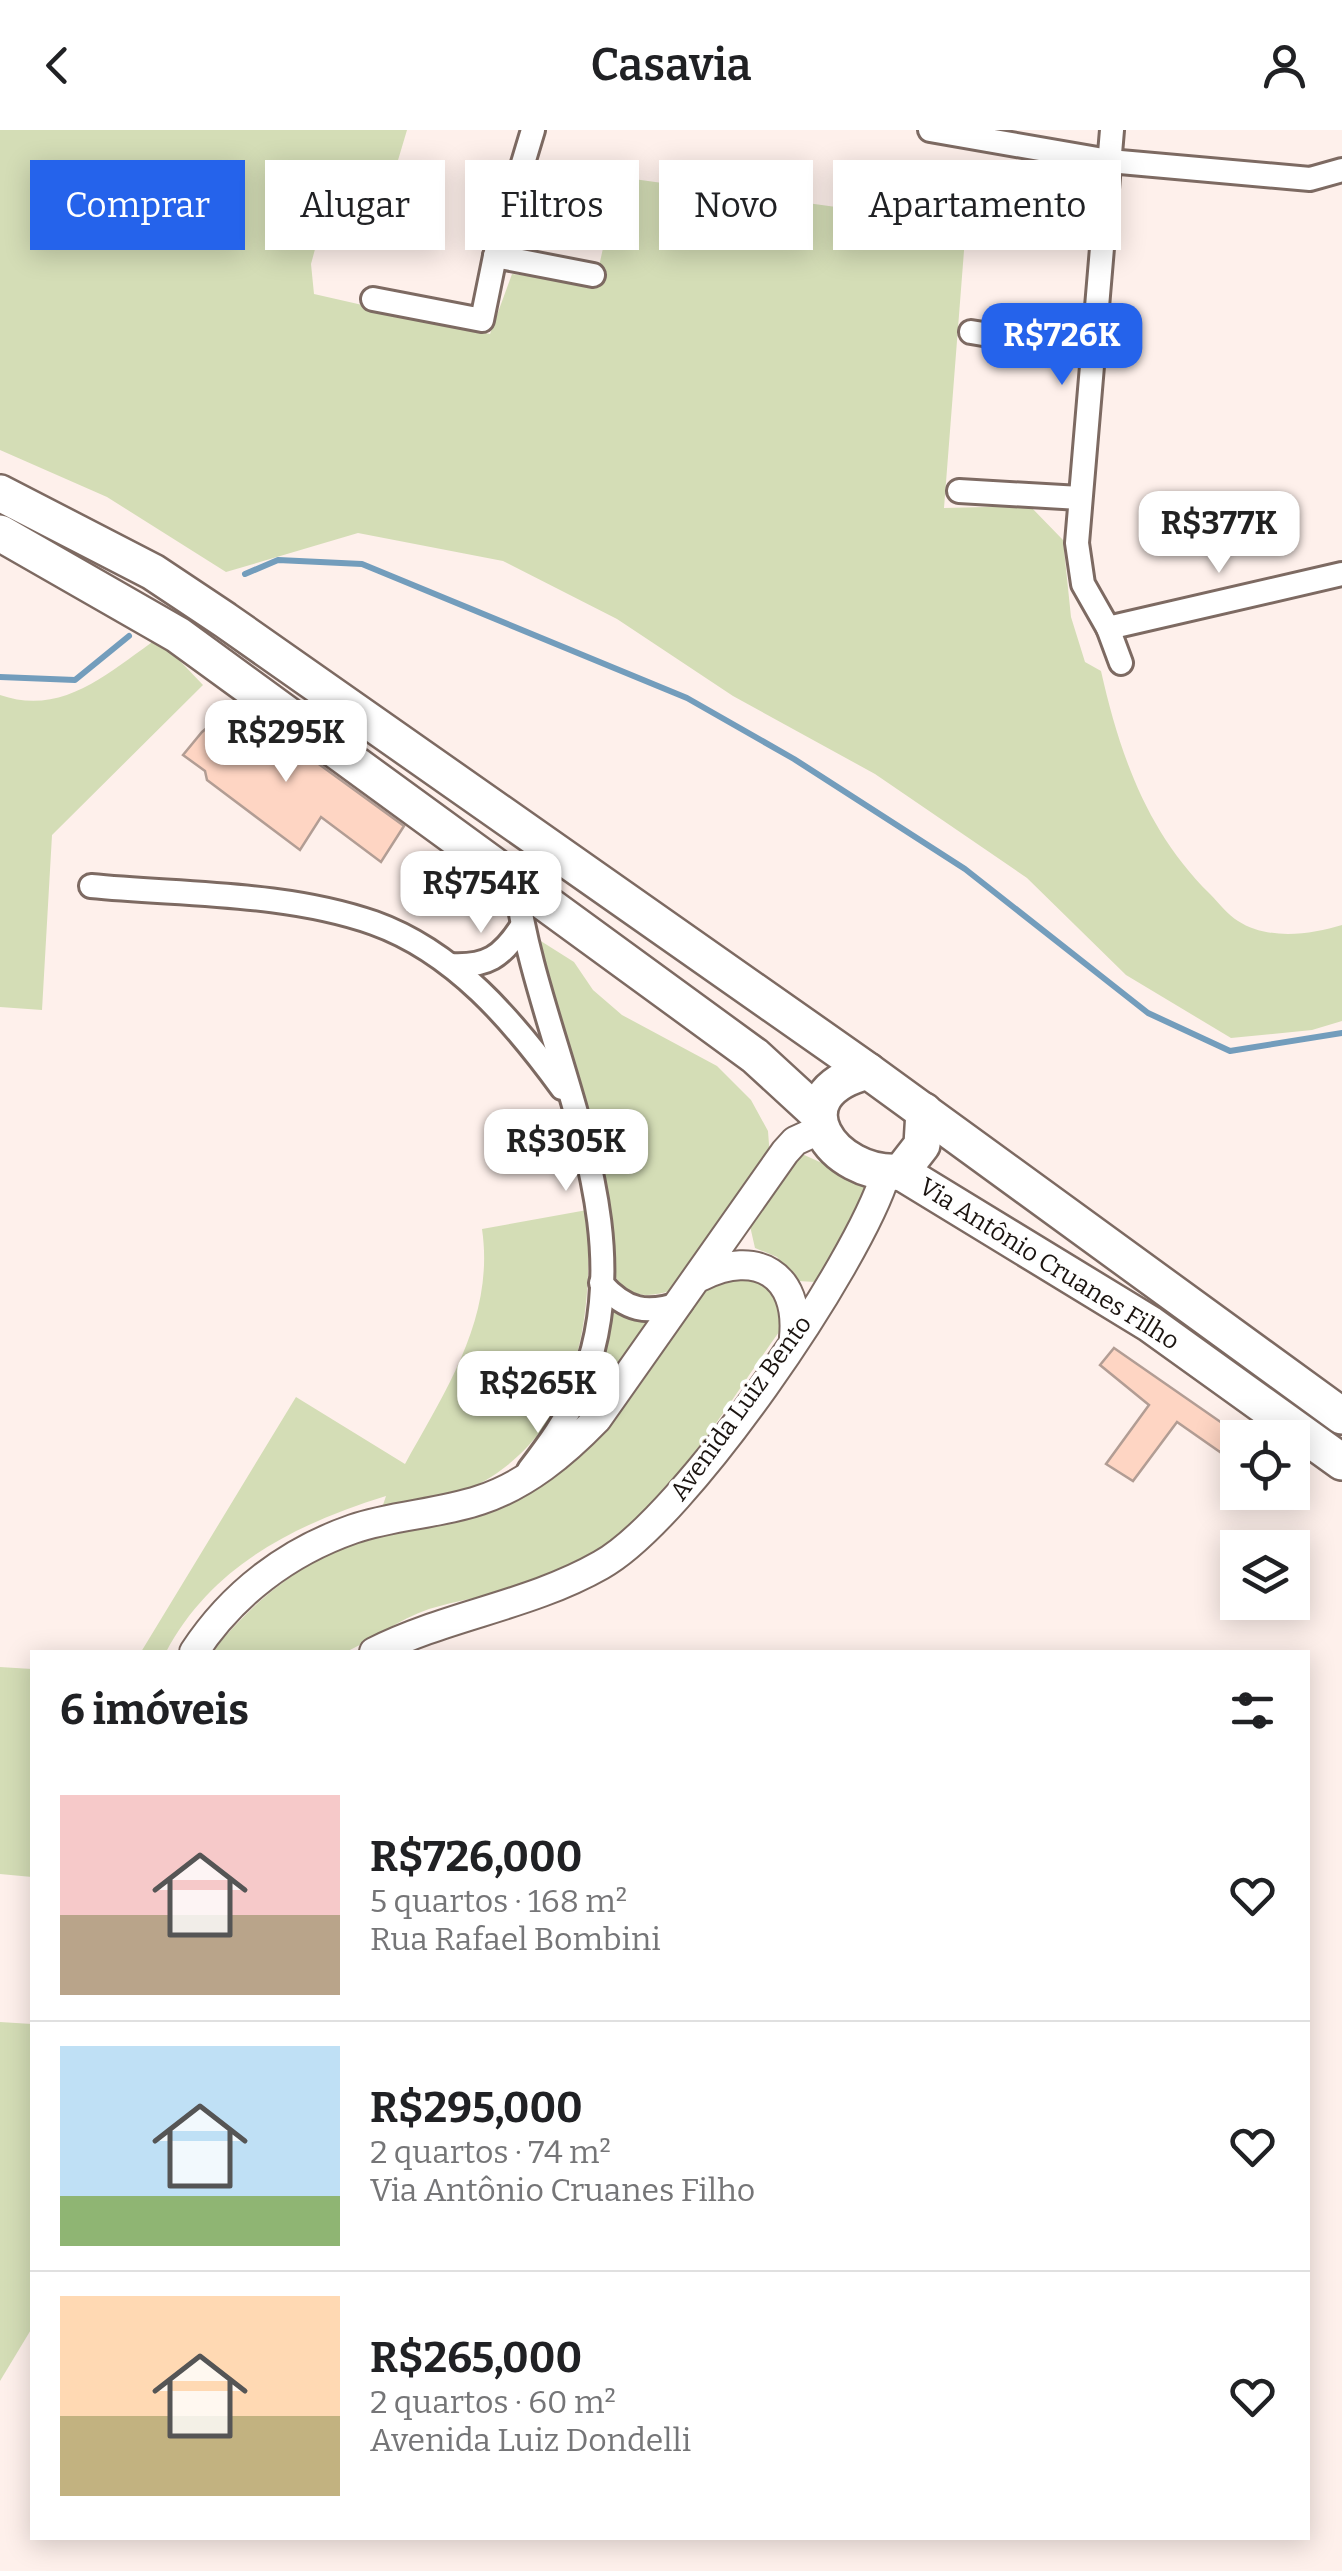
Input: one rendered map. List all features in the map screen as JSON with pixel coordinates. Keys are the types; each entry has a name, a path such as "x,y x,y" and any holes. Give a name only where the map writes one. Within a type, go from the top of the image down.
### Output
{"main road":[{"path":"0,493 167,582 868,1071 924,1111 922,1145 894,1173 859,1164 754,1056 178,635 0,533"},
{"path":"818,1121 836,1084 868,1071"},
{"name":"Via Antônio Cruanes Filho","path":"924,1111 1337,1410"},
{"name":"Via Antônio Cruanes Filho","path":"894,1173 1150,1324 1342,1462"}],"street":[{"path":"373,299 482,320 495,256 533,130"},
{"path":"930,130 1104,160"},
{"path":"1110,160 1112,130"},
{"path":"1121,162 1310,179 1342,170"},
{"path":"1102,250 1077,543 1083,584 1108,628 1120,663"},
{"path":"495,256 593,275"},
{"path":"971,332 1092,352"},
{"path":"959,491 1080,498"},
{"path":"1108,628 1342,574"},
{"path":"516,883 522,926 598,1218 601,1283 592,1346 580,1390 560,1428 522,1481"},
{"path":"91,886 334,912 376,924 450,966 495,1004 570,1099"},
{"path":"450,966 478,966 496,958 522,926"},
{"path":"196,1650 252,1584 302,1552 354,1529 480,1500 522,1481 564,1453 597,1419 785,1152 818,1121"},
{"name":"Avenida Luiz Bento","path":"378,1650 421,1628 547,1592 605,1564 653,1525 699,1475 794,1338 894,1173"},
{"path":"701,1276 738,1263 758,1266 777,1276 790,1294 796,1316 794,1338"},
{"path":"601,1283 615,1299 635,1310 656,1311 681,1303"}],"green space":[{"path":"0,130 407,130 398,160 265,160 265,250 315,250 311,264 314,294 490,334 512,274 595,284 603,250 639,250 639,180 659,183 659,250 813,250 813,204 833,207 833,250 964,250 944,508 1030,506 1063,540 1071,617 1085,662 1101,671 1127,762 1153,818 1188,870 1238,921 1262,931 1289,934 1342,925 1342,1021 1312,1030 1231,1038 1126,975 1027,878 875,774 733,696 617,619 503,561 358,533 226,572 107,497 0,450"},
{"path":"158,638 203,685 52,835 42,1010 0,1007 0,695 23,700 65,696 103,677"},
{"path":"536,938 574,962 593,990 622,1015 717,1066 751,1100 768,1131 770,1158 673,1290 636,1294 623,1287 614,1272 595,1145"},
{"path":"802,1154 882,1190 815,1282 798,1281 777,1257 755,1248 750,1226"},
{"path":"587,1210 584,1323 576,1359 546,1424 522,1453 479,1484 452,1495 381,1511 386,1496 289,1535 232,1572 207,1595 167,1650 142,1650 296,1397 405,1464 451,1380 474,1323 484,1261 482,1229"},
{"path":"720,1278 748,1280 767,1287 777,1303 779,1332 706,1438 651,1504 620,1533 547,1578 429,1609 350,1650 214,1650 261,1601 318,1560 383,1535 488,1512 529,1494 557,1475 583,1453 628,1402 705,1289"},
{"path":"606,1309 648,1323 577,1423 596,1373"},
{"path":"0,1667 30,1669 30,1877 0,1874"},
{"path":"0,2022 30,2024 30,2331 0,2381"}],"building":[{"path":"239,706 404,826 381,862 321,817 300,850 207,780 205,771 183,755 202,732"},
{"path":"1114,1348 1220,1422 1220,1452 1177,1422 1133,1481 1106,1464 1149,1405 1100,1365"}],"waterway":[{"path":"245,574 278,560 362,564 687,698 794,759 965,869 1148,1013 1230,1051 1342,1033"},
{"path":"0,677 75,680 129,636"}]}
